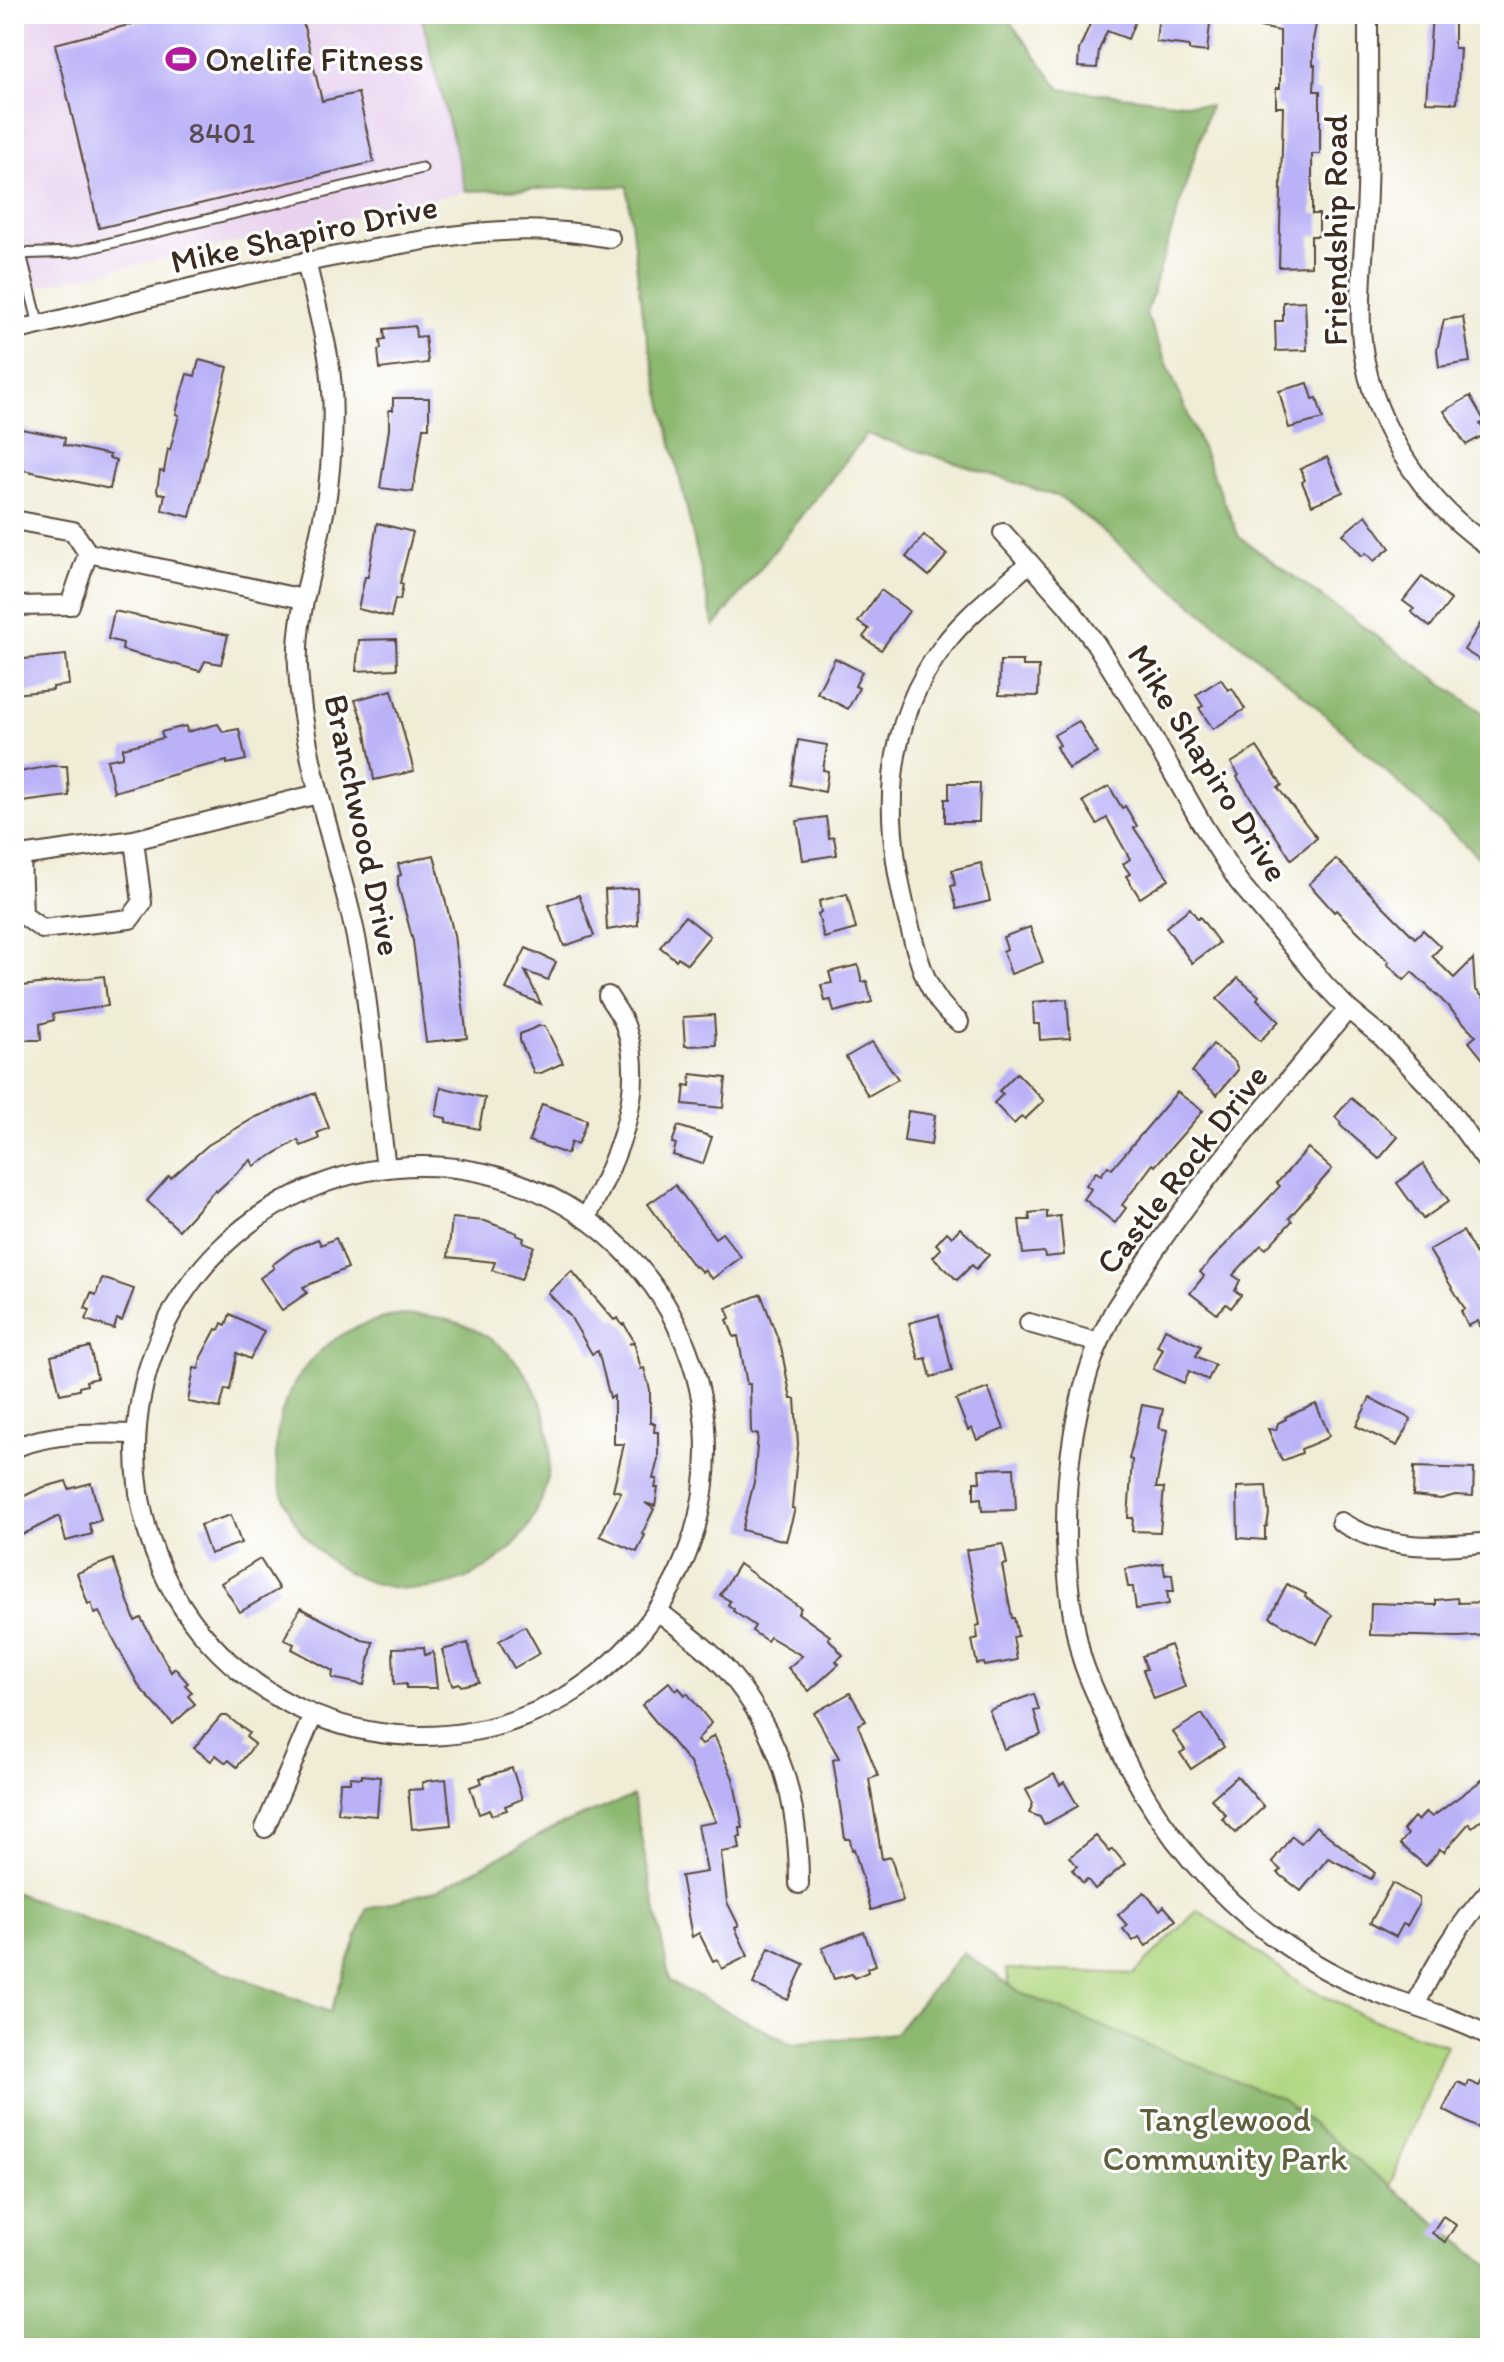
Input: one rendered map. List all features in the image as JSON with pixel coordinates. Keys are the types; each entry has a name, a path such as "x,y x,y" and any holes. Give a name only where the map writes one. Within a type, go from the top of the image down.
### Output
{"street":[{"name":"Friendship Road","path":"1368,14 1367,192 1361,329 1365,358 1379,405 1405,457 1430,494 1456,521 1490,547"},
{"name":"Mike Shapiro Drive","path":"14,331 306,261 483,231 567,230 610,238"},
{"name":"Branchwood Drive","path":"306,261 328,355 333,393 328,489 320,536 303,599 298,665 318,794 351,916 365,985 386,1167"},
{"path":"14,520 73,531 88,553 303,599"},
{"name":"Mike Shapiro Drive","path":"1003,533 1068,606 1096,644 1238,881 1348,1009 1382,1037 1439,1096 1490,1166"},
{"path":"14,606 70,605 88,553"},
{"path":"959,1022 948,1013 928,985 901,893 892,837 890,806 893,771 904,721 923,677 946,643 1028,564"},
{"path":"134,840 142,903 130,919 42,929 23,915 21,856 134,840 318,794"},
{"path":"586,1218 621,1141 632,1083 633,1065 626,1028 608,996"},
{"name":"Castle Rock Drive","path":"1348,1009 1167,1231 1113,1312 1099,1343 1071,1444 1067,1511 1069,1588 1080,1653 1117,1746 1136,1784 1187,1855 1250,1918 1308,1959 1343,1978 1490,2036"},
{"path":"438,1165 491,1174 545,1194 586,1218 630,1258 653,1286 673,1319 693,1369 702,1412 705,1453 697,1517 679,1569 657,1610 624,1651 592,1679 545,1708 478,1731 439,1736 392,1735 351,1728 313,1715 276,1697 245,1676 213,1646 184,1610 150,1540 140,1500 136,1434 146,1376 154,1349 179,1301 214,1254 268,1209 305,1190 386,1167 438,1165"},
{"path":"1029,1323 1099,1343"},
{"path":"14,1448 31,1441 83,1432 136,1434"},
{"path":"1341,1522 1358,1533 1399,1545 1434,1547 1490,1542"},
{"path":"657,1610 726,1668 765,1724 788,1779 797,1839 799,1884"},
{"path":"265,1828 313,1715"},
{"path":"1415,2006 1442,1953 1467,1915 1490,1890"}],"lane":[{"path":"17,253 73,252 422,168"},
{"path":"14,226 17,253 39,325"}],"shaded area":[{"path":"14,14 421,14 466,191 14,292"}],"green space":[{"path":"421,14 1004,14 1061,89 1210,106 1146,314 1239,537 1490,718 1490,868 1307,698 1062,498 867,434 714,627 642,314 627,186 466,191"},
{"path":"426,1315 466,1325 510,1355 540,1399 548,1425 548,1479 540,1505 510,1549 466,1579 440,1587 400,1589 348,1573 326,1558 307,1539 286,1505 278,1479 276,1439 292,1387 307,1365 326,1346 360,1325 386,1317"},
{"path":"633,1796 670,1982 792,2044 895,2033 963,1952 1021,1993 1282,2100 1490,2266 1490,2348 14,2348 14,1892 330,2012 367,1909 440,1889 557,1826"},
{"name":"Tanglewood Community Park","path":"1198,1910 1304,1986 1363,2016 1446,2045 1382,2205 1490,2348 364,2348 1079,2259 1006,1969 1134,1974"}],"building":[{"path":"171,14 301,14 322,101 358,93 374,162 99,228 55,44"},
{"path":"1068,14 1138,14 1128,39 1107,31 1099,50 1097,68 1078,67 1079,50 1090,24"},
{"path":"1159,14 1211,14 1207,52 1189,50 1189,46 1156,42"},
{"path":"1236,14 1318,14 1313,40 1313,65 1314,91 1320,91 1320,154 1312,154 1312,214 1319,214 1319,236 1311,236 1311,266 1279,267 1283,107 1276,107 1276,88 1280,88 1280,31 1235,22"},
{"path":"1432,14 1454,14 1454,48 1460,48 1457,103 1426,102"},
{"path":"1305,301 1307,350 1276,351 1275,321 1283,321 1283,302"},
{"path":"1463,317 1470,362 1439,367 1437,350 1444,320"},
{"path":"415,326 416,337 425,336 428,363 380,369 378,350 381,349 380,340 385,339 384,329"},
{"path":"199,360 228,367 190,517 162,510 165,494 157,490 160,471 164,472 170,450 187,374 195,376"},
{"path":"1308,383 1313,399 1317,398 1323,419 1289,428 1279,391"},
{"path":"1470,396 1485,422 1480,424 1486,434 1466,445 1444,411"},
{"path":"393,398 429,398 429,428 423,428 413,492 380,488"},
{"path":"21,429 59,436 65,438 64,445 110,455 109,458 116,460 110,489 14,468 14,435 19,436"},
{"path":"1327,457 1343,492 1312,505 1300,469"},
{"path":"1366,515 1390,548 1374,561 1366,553 1362,556 1343,534"},
{"path":"377,523 413,532 400,583 403,584 400,600 395,599 391,617 358,609 365,577 368,577"},
{"path":"924,535 947,555 929,576 906,557"},
{"path":"1422,577 1451,600 1430,627 1403,601"},
{"path":"881,590 909,611 881,650 863,637 869,629 858,622"},
{"path":"1490,608 1490,651 1483,662 1464,650"},
{"path":"114,611 228,635 221,664 205,661 200,671 122,650 123,643 108,639"},
{"path":"396,639 397,669 356,671 359,640"},
{"path":"66,655 69,685 14,694 14,660"},
{"path":"835,658 862,672 855,686 859,688 848,709 817,693"},
{"path":"1000,661 1023,661 1023,666 1039,666 1038,696 999,695"},
{"path":"1221,679 1228,690 1232,688 1245,709 1213,729 1199,708 1203,706 1196,695"},
{"path":"392,690 414,771 374,780 365,728 355,700"},
{"path":"1079,721 1097,753 1068,769 1056,747 1060,745 1054,735"},
{"path":"218,724 223,732 239,729 246,760 189,770 114,792 107,760 123,757 123,748 163,738 161,732 186,726 187,732"},
{"path":"798,740 827,745 823,770 828,771 825,792 791,785"},
{"path":"1257,747 1282,785 1278,788 1317,838 1291,859 1231,763"},
{"path":"67,766 69,796 14,803 14,773"},
{"path":"949,783 980,783 979,822 945,822"},
{"path":"1109,786 1122,808 1125,806 1137,826 1134,828 1169,879 1140,898 1126,876 1130,874 1123,864 1130,859 1107,818 1097,824 1083,801"},
{"path":"826,817 829,838 834,837 837,855 803,860 797,821"},
{"path":"434,855 454,935 467,1038 426,1042 413,941 398,885 398,876 401,875 398,864"},
{"path":"1336,859 1415,938 1423,930 1441,947 1432,956 1454,978 1473,959 1475,989 1490,1004 1490,1068 1469,1042 1476,1036 1438,996 1412,972 1404,980 1309,884"},
{"path":"981,863 990,901 957,909 951,886 955,885 952,870"},
{"path":"637,888 638,925 607,930 605,890"},
{"path":"847,894 856,929 824,938 818,914 821,912 819,901"},
{"path":"579,895 594,936 564,946 549,905"},
{"path":"1190,908 1219,943 1192,963 1166,927"},
{"path":"685,916 710,936 687,964 678,957 676,960 660,947"},
{"path":"1030,927 1043,962 1011,974 1003,951 1007,949 1003,937"},
{"path":"526,948 556,962 548,980 525,971 541,1004 506,989"},
{"path":"858,965 862,982 867,981 872,1002 834,1012 831,1000 825,1001 821,985 832,983 829,972"},
{"path":"104,976 108,1006 53,1014 54,1020 40,1024 41,1040 15,1040 14,987"},
{"path":"1238,978 1259,996 1257,999 1279,1021 1260,1041 1217,999"},
{"path":"1067,999 1070,1038 1040,1040 1039,1024 1034,1024 1033,1002"},
{"path":"714,1015 716,1045 685,1046 683,1017"},
{"path":"545,1026 563,1063 534,1073 520,1034"},
{"path":"872,1042 898,1079 868,1096 846,1057"},
{"path":"1213,1044 1235,1062 1238,1070 1217,1095 1192,1072"},
{"path":"1017,1073 1044,1101 1025,1119 1022,1116 1014,1124 994,1103 1003,1094 999,1091"},
{"path":"691,1074 726,1078 723,1108 683,1104 685,1085 690,1086"},
{"path":"441,1087 485,1098 479,1129 446,1122 446,1118 436,1116"},
{"path":"1177,1092 1203,1111 1155,1166 1153,1164 1122,1205 1126,1208 1115,1223 1084,1199 1091,1189 1086,1185 1096,1172 1101,1175 1108,1166 1112,1169"},
{"path":"315,1093 329,1128 317,1133 319,1139 301,1146 298,1140 254,1166 251,1160 215,1190 179,1230 147,1201 169,1176 171,1178 208,1145 256,1117"},
{"path":"1351,1098 1398,1137 1379,1159 1335,1117"},
{"path":"542,1104 587,1120 577,1145 571,1142 567,1154 529,1141"},
{"path":"908,1111 935,1115 931,1145 904,1141"},
{"path":"678,1126 712,1137 703,1164 673,1155 676,1144 672,1143"},
{"path":"1308,1148 1332,1169 1266,1249 1261,1245 1233,1275 1240,1280 1235,1291 1241,1295 1231,1308 1226,1304 1217,1314 1190,1293 1204,1276 1200,1272 1280,1186 1277,1183"},
{"path":"1423,1164 1449,1201 1423,1219 1397,1183"},
{"path":"675,1185 715,1238 722,1233 741,1257 712,1279 704,1270 702,1272 694,1267 648,1204"},
{"path":"1047,1211 1047,1218 1060,1216 1064,1255 1045,1257 1044,1252 1023,1254 1019,1220 1030,1220 1029,1213"},
{"path":"452,1218 485,1221 517,1233 524,1238 523,1242 534,1246 521,1280 492,1270 495,1262 448,1257"},
{"path":"960,1228 989,1255 976,1269 972,1265 957,1280 933,1257 941,1249 936,1244 947,1232 952,1237"},
{"path":"1463,1231 1490,1279 1490,1348 1478,1321 1468,1326 1461,1311 1465,1309 1429,1250"},
{"path":"336,1238 348,1268 303,1287 307,1293 282,1310 260,1278 294,1249 318,1239 321,1245"},
{"path":"572,1271 614,1320 618,1318 624,1324 634,1341 629,1344 634,1342 650,1390 650,1423 655,1423 654,1432 658,1432 658,1459 653,1479 657,1479 655,1488 658,1488 655,1506 645,1503 654,1509 637,1552 600,1536 621,1492 613,1490 624,1444 614,1444 614,1396 610,1398 598,1351 592,1354 570,1316 548,1293"},
{"path":"102,1278 134,1289 122,1321 117,1319 114,1329 86,1320 90,1310 85,1308 91,1293 96,1295"},
{"path":"761,1294 781,1347 791,1399 795,1399 798,1444 792,1508 795,1509 786,1541 742,1530 754,1482 758,1434 751,1434 750,1384 747,1384 738,1336 734,1337 726,1308"},
{"path":"230,1314 264,1331 250,1359 237,1353 230,1390 225,1389 220,1408 188,1402 194,1368 199,1369 201,1357 216,1329 219,1330 222,1323 226,1325"},
{"path":"939,1315 952,1371 931,1377 926,1358 919,1360 909,1323"},
{"path":"1165,1329 1201,1346 1196,1356 1215,1365 1208,1380 1189,1371 1184,1383 1153,1369 1163,1349 1157,1346"},
{"path":"90,1347 97,1378 86,1381 87,1385 79,1387 79,1390 60,1394 51,1356"},
{"path":"988,1388 1004,1429 977,1440 972,1428 968,1430 956,1400"},
{"path":"1370,1398 1411,1419 1397,1446 1356,1426"},
{"path":"1316,1404 1329,1435 1301,1449 1302,1453 1282,1461 1268,1429 1276,1430 1285,1417"},
{"path":"1142,1405 1163,1409 1159,1428 1167,1430 1156,1488 1164,1488 1160,1532 1132,1531 1133,1518 1128,1518 1132,1460 1129,1459"},
{"path":"1414,1467 1474,1469 1473,1496 1455,1495 1441,1499 1413,1496"},
{"path":"1014,1468 1016,1510 982,1511 981,1498 974,1499 974,1482 980,1482 979,1469"},
{"path":"66,1481 69,1489 91,1483 101,1520 89,1524 92,1534 66,1541 59,1516 14,1539 14,1501 41,1488"},
{"path":"1266,1486 1269,1514 1265,1540 1238,1538 1237,1487"},
{"path":"231,1515 241,1543 210,1554 200,1525"},
{"path":"1003,1544 1007,1564 1002,1565 1018,1636 1013,1637 1017,1660 985,1666 984,1663 977,1664 972,1640 978,1638 976,1626 980,1625 966,1550"},
{"path":"113,1559 135,1621 141,1618 171,1672 175,1668 192,1692 188,1696 195,1704 173,1724 140,1688 99,1612 95,1614 91,1603 88,1604 77,1573"},
{"path":"260,1559 279,1589 240,1612 221,1583"},
{"path":"1163,1563 1165,1575 1172,1574 1174,1591 1167,1591 1169,1604 1136,1609 1133,1587 1128,1587 1125,1569"},
{"path":"739,1564 801,1608 798,1613 830,1636 828,1638 843,1655 836,1661 839,1664 809,1691 788,1668 802,1656 770,1637 767,1641 752,1631 755,1626 733,1611 728,1605 730,1601 720,1595"},
{"path":"1287,1584 1306,1594 1305,1597 1332,1615 1317,1644 1270,1617"},
{"path":"1457,1598 1458,1603 1490,1602 1490,1635 1370,1635 1371,1603 1436,1605 1436,1600"},
{"path":"300,1608 362,1640 373,1642 364,1685 332,1678 333,1671 292,1649 294,1644 284,1639"},
{"path":"525,1626 540,1653 514,1668 499,1641"},
{"path":"468,1643 479,1682 452,1685 442,1650"},
{"path":"1170,1645 1185,1687 1154,1699 1143,1670 1147,1669 1142,1656"},
{"path":"424,1647 425,1655 433,1652 437,1688 394,1685 393,1648"},
{"path":"669,1682 676,1691 679,1688 685,1695 687,1693 711,1723 697,1741 702,1745 714,1735 733,1778 743,1828 740,1828 741,1837 738,1837 740,1849 721,1852 727,1902 739,1926 735,1928 748,1956 722,1969 717,1959 713,1961 699,1933 692,1937 681,1876 707,1872 698,1825 716,1822 690,1763 642,1705"},
{"path":"850,1693 866,1721 858,1725 878,1776 869,1779 882,1859 891,1857 903,1901 871,1910 854,1849 850,1839 845,1839 833,1760 839,1758 814,1713"},
{"path":"1034,1694 1039,1710 1034,1711 1041,1735 1004,1749 989,1710"},
{"path":"1202,1714 1224,1747 1191,1769 1180,1753 1185,1750 1173,1732"},
{"path":"221,1716 227,1716 249,1733 246,1737 255,1744 237,1767 216,1755 211,1761 194,1748"},
{"path":"512,1768 522,1799 505,1806 507,1810 491,1815 490,1810 479,1814 470,1787 482,1783 480,1778"},
{"path":"1054,1774 1060,1785 1064,1782 1078,1806 1044,1825 1040,1817 1029,1813 1033,1803 1026,1790"},
{"path":"1490,1774 1490,1813 1472,1827 1469,1823 1444,1852 1440,1849 1426,1866 1400,1844 1408,1834 1403,1830 1414,1817 1418,1821 1426,1812 1432,1817"},
{"path":"362,1775 380,1777 377,1816 338,1813 340,1782 350,1782 350,1777 362,1778"},
{"path":"1237,1776 1264,1807 1236,1833 1222,1819 1226,1815 1211,1799"},
{"path":"446,1779 451,1825 412,1829 408,1790 423,1789 422,1783 427,1781"},
{"path":"1316,1826 1375,1873 1371,1879 1328,1858 1301,1891 1278,1873 1281,1870 1272,1862 1292,1836 1301,1843"},
{"path":"1096,1836 1110,1852 1113,1849 1125,1864 1095,1889 1087,1879 1083,1883 1072,1870 1077,1866 1070,1857"},
{"path":"1392,1883 1419,1898 1407,1926 1403,1924 1396,1937 1370,1923"},
{"path":"1144,1892 1160,1910 1164,1906 1176,1920 1146,1946 1139,1937 1133,1941 1123,1929 1127,1925 1118,1915"},
{"path":"864,1932 876,1965 854,1978 852,1974 834,1979 822,1948"},
{"path":"769,1948 804,1964 788,2000 753,1984"},
{"path":"1490,2066 1490,2104 1478,2128 1443,2110 1457,2082 1466,2086 1468,2081 1479,2086"},
{"path":"1443,2216 1456,2225 1445,2242 1432,2233"}],"place":[{"name":"Onelife Fitness","path":"181,59"}]}
